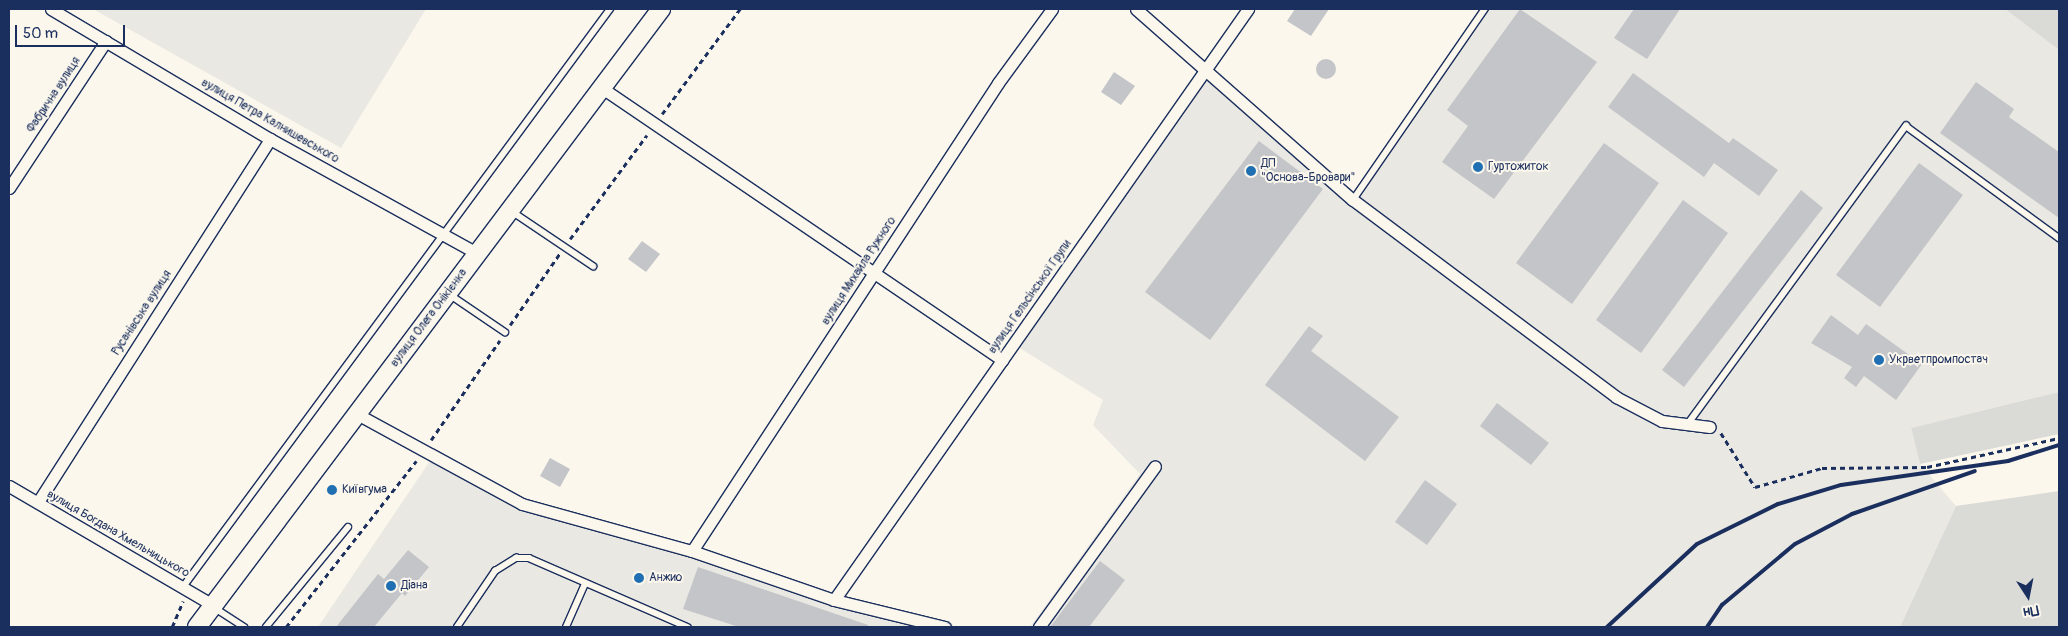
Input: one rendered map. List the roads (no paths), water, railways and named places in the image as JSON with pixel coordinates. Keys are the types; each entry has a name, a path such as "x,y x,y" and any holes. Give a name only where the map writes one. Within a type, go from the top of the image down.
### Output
{"main road":[{"name":"вулиця Олега Онікієнка","path":"189,626 214,606 661,9"}],"street":[{"name":"вулиця Петра Калнишевського","path":"51,9 270,138 478,254"},
{"name":"вулиця Михайла Ружного","path":"692,551 998,83 1052,9"},
{"path":"1136,9 1353,200 1616,397 1662,421 1710,427"},
{"name":"вулиця Гельсінської Групи","path":"834,600 1248,9"},
{"name":"Фабрична вулиця","path":"9,188 106,41"},
{"path":"602,88 873,276 1002,360"},
{"name":"Русанівська вулиця","path":"38,502 270,138"},
{"path":"357,414 422,453 522,504 692,551 834,600 945,627"},
{"path":"1039,627 1155,466"},
{"name":"вулиця Богдана Хмельницького","path":"9,486 214,606"}],"lane":[{"path":"183,587 610,9"},
{"path":"1353,200 1485,9"},
{"path":"1687,425 1906,126 2059,238"},
{"path":"511,210 592,266"},
{"path":"448,294 505,332"},
{"path":"266,627 348,527"},
{"path":"457,627 481,589 511,559 529,558 585,584 688,627"},
{"path":"566,627 585,584"},
{"path":"214,606 244,627"}],"railway":[{"path":"1607,627 1697,544 1778,504 1841,485 2008,461 2059,445"},
{"path":"1707,627 1722,605 1795,544 1852,514 1975,471"}],"place":[{"name":"Гуртожиток","path":"1478,167"},
{"name":"ДП \"Основа-Бровари\"","path":"1251,171"},
{"name":"Укрветпромпостач","path":"1879,360"},
{"name":"Київгума","path":"332,490"},
{"name":"Анжио","path":"639,578"},
{"name":"Діана","path":"391,586"}]}
